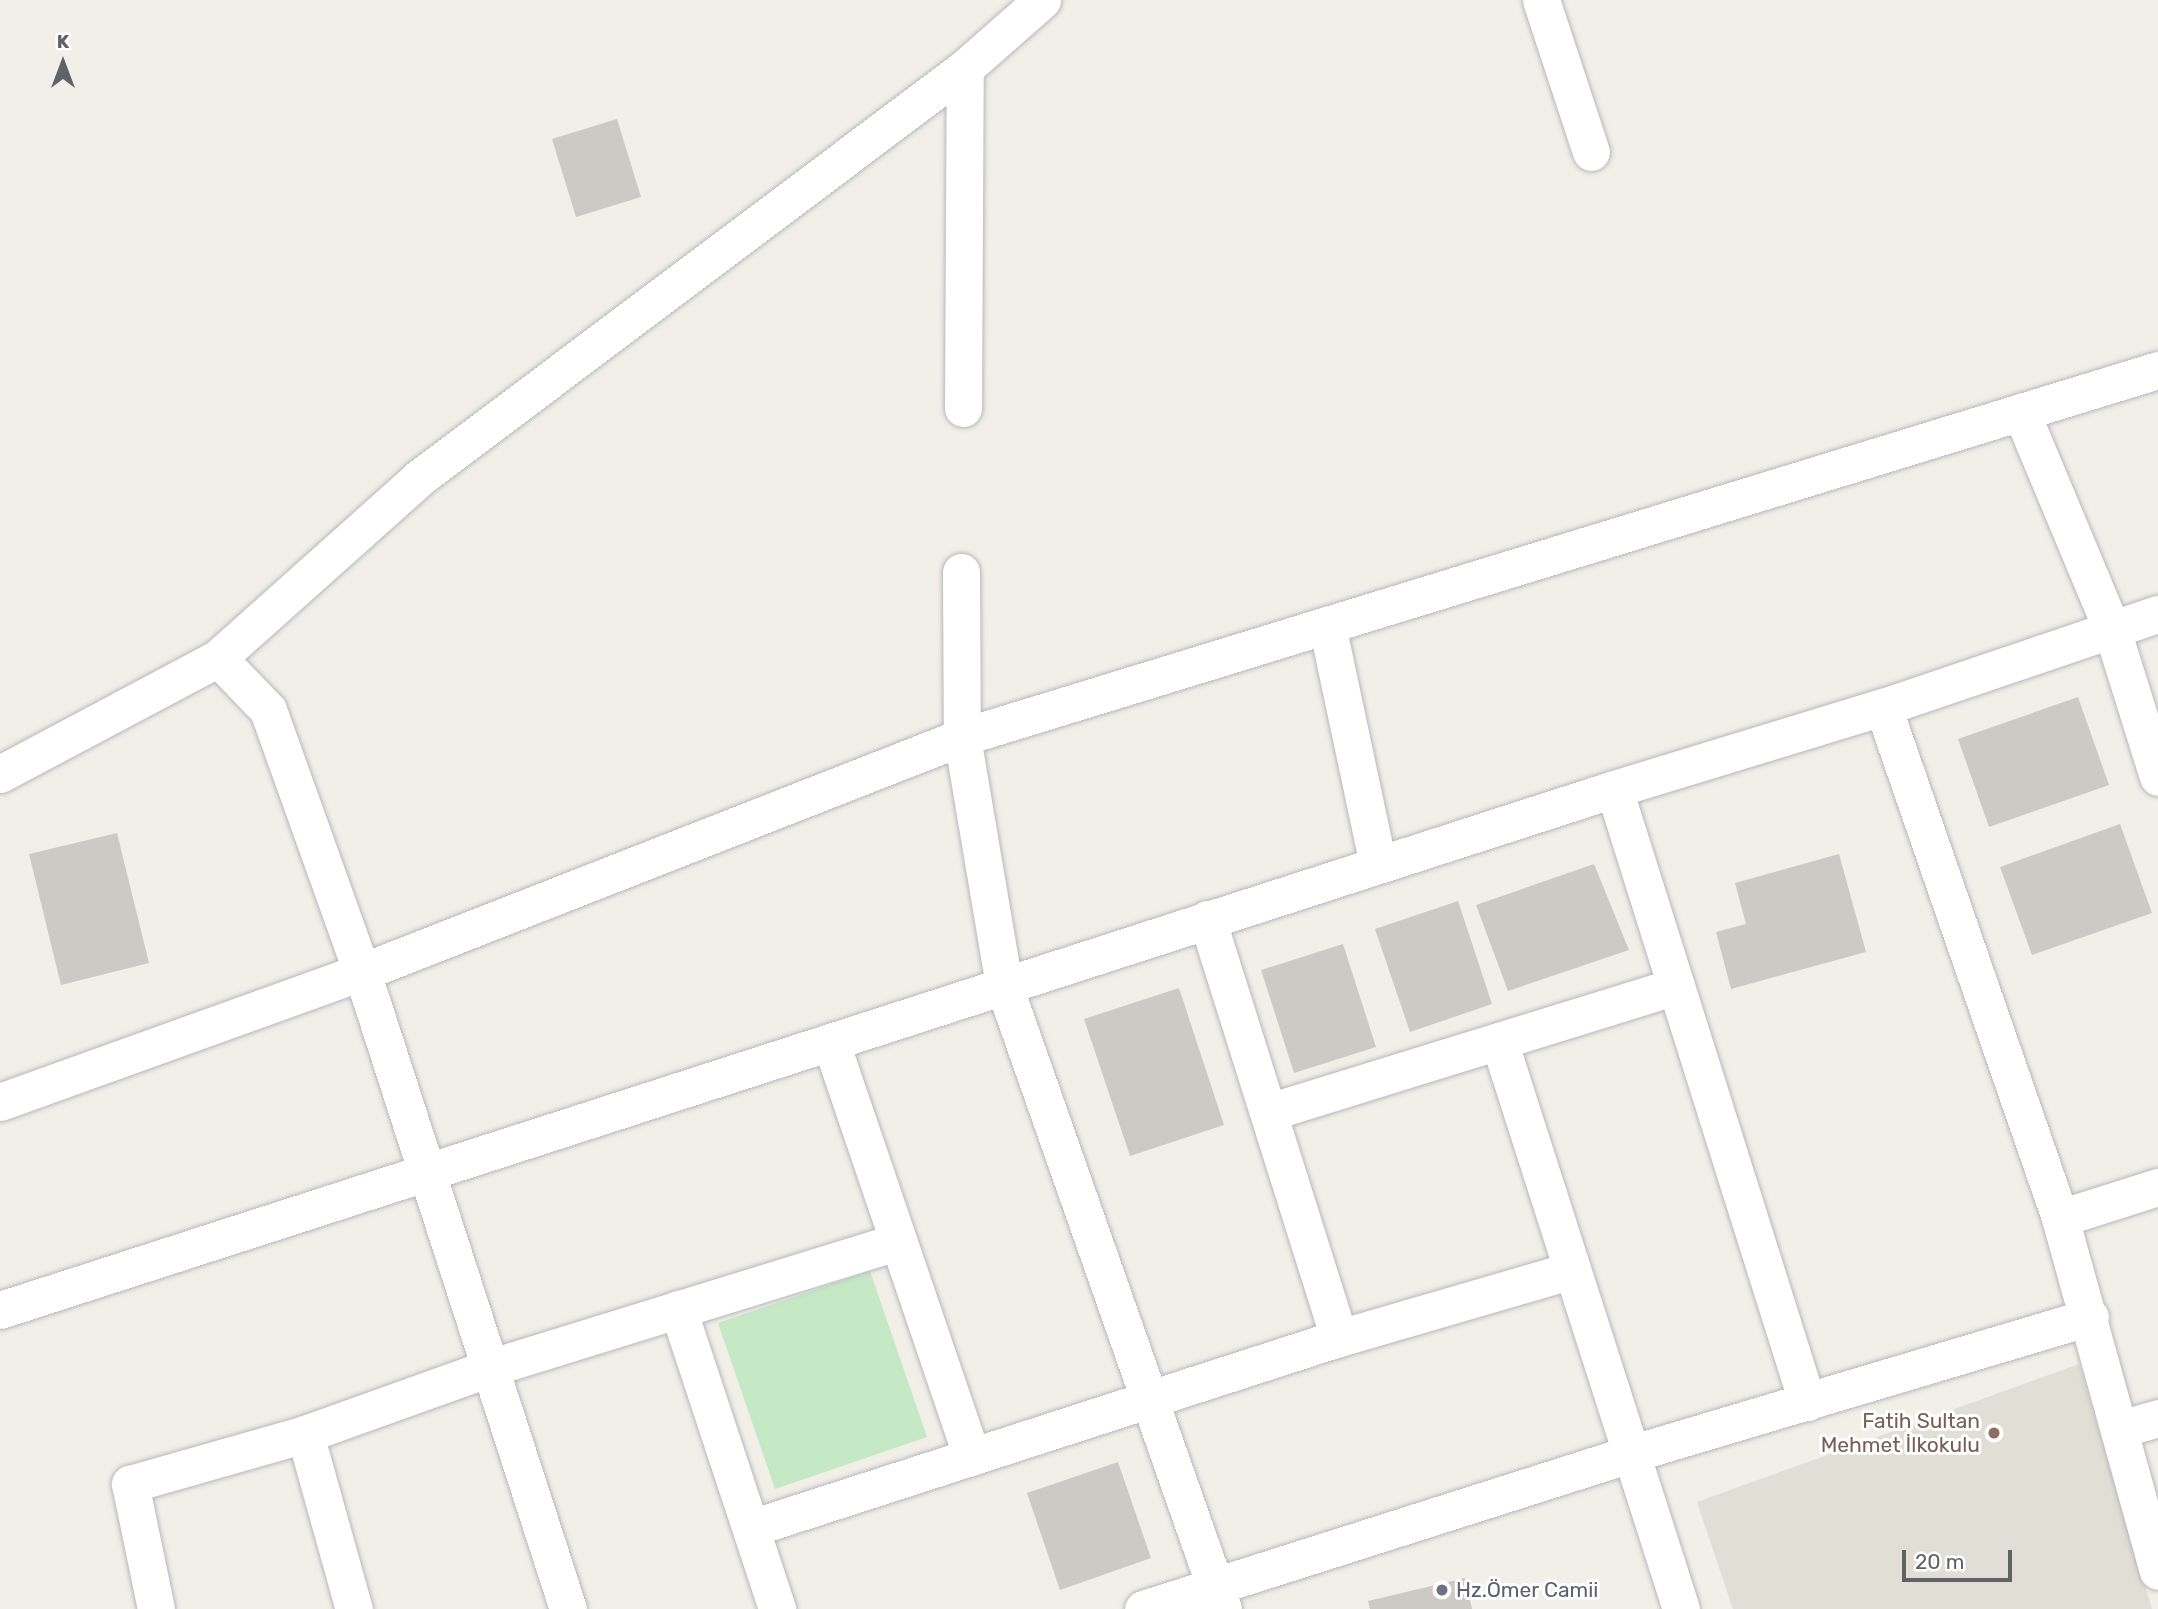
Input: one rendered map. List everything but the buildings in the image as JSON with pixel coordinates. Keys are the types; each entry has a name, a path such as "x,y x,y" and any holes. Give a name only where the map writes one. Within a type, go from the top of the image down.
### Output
{"street":[{"path":"0,774 218,658 419,478 965,68 1042,0"},
{"path":"1541,0 1591,152"},
{"path":"963,408 965,68"},
{"path":"0,1102 362,972 962,737 2158,370"},
{"path":"2021,412 2112,630 2158,777"},
{"path":"961,572 962,737 1004,986 1219,1598"},
{"path":"0,1310 1378,864 1883,707 2158,614"},
{"path":"1327,625 1378,864"},
{"path":"218,658 268,710 362,972 568,1609"},
{"path":"1883,707 2060,1218 2090,1317 2158,1571"},
{"path":"1614,789 1807,1402"},
{"path":"1207,919 1339,1338"},
{"path":"1269,1112 1676,986"},
{"path":"1499,1041 1570,1271 1681,1609"},
{"path":"831,1043 896,1242 972,1457"},
{"path":"2060,1218 2158,1187"},
{"path":"156,1609 130,1484 304,1434 489,1368 896,1242"},
{"path":"751,1528 1339,1338 1570,1271"},
{"path":"678,1309 777,1609"},
{"path":"1143,1609 1219,1598 1630,1454 2090,1317"},
{"path":"2120,1429 2158,1418"},
{"path":"304,1434 354,1609"}],"shaded area":[{"name":"Fatih Sultan Mehmet İlkokulu","path":"2079,1364 2152,1609 1733,1609 1697,1502"}],"green space":[{"path":"870,1271 927,1437 775,1489 718,1323"}],"place":[{"name":"Fatih Sultan Mehmet İlkokulu","path":"1994,1433"},
{"name":"Hz.Ömer Camii","path":"1442,1590"}]}
